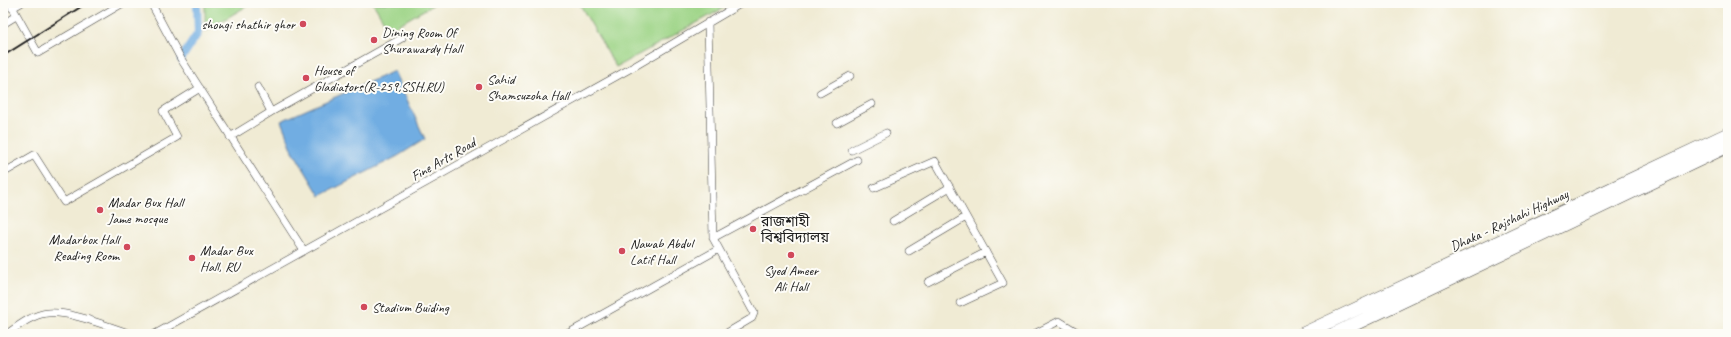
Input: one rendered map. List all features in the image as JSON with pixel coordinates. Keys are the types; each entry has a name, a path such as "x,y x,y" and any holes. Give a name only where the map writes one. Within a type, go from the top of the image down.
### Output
{"highway":[{"name":"Dhaka - Rajshahi Highway","path":"1303,334 1728,134"},
{"name":"Dhaka - Rajshahi Highway","path":"1334,334 1728,146"}],"street":[{"path":"21,3 11,6 38,53 123,3"},
{"path":"151,3 181,59 304,251"},
{"name":"Fine Arts Road","path":"155,334 635,66 742,3"},
{"path":"3,24 16,16"},
{"path":"708,22 713,238 754,313 752,318 725,334"},
{"path":"230,136 402,38"},
{"path":"820,93 850,76"},
{"path":"258,87 271,112"},
{"path":"3,173 34,155 64,202 177,138 163,111 200,88"},
{"path":"837,123 872,104"},
{"path":"852,150 886,133"},
{"path":"713,238 857,160"},
{"path":"874,188 935,161 1003,283 960,303"},
{"path":"893,221 950,187"},
{"path":"909,250 966,217"},
{"path":"567,334 719,250"},
{"path":"928,282 986,252"},
{"path":"7,334 19,325 47,313 71,316 132,334"},
{"path":"1034,334 1059,321 1080,334"}],"green space":[{"path":"205,3 252,3 205,31"},
{"path":"373,3 436,3 389,30"},
{"path":"579,3 733,3 616,67"}],"water":[{"path":"394,71 425,139 398,156 320,196 293,151 281,121"}],"waterway":[{"path":"181,59 198,33 197,3"}],"railway":[{"path":"3,56 87,3"}],"place":[{"name":"shongi shathir ghor","path":"303,24"},
{"name":"Dining Room Of Shurawardy Hall","path":"374,40"},
{"name":"House of Gladiators(R-259,SSH,RU)","path":"306,78"},
{"name":"Sahid Shamsuzoha Hall","path":"479,87"},
{"name":"Madar Bux Hall Jame mosque","path":"100,210"},
{"name":"রাজশাহী বিশ্ববিদ্যালয়","path":"753,229"},
{"name":"Madarbox Hall Reading Room","path":"127,247"},
{"name":"Nawab Abdul Latif Hall","path":"622,251"},
{"name":"Syed Ameer Ali Hall","path":"791,255"},
{"name":"Madar Bux Hall, RU","path":"192,258"},
{"name":"Stadium Buiding","path":"364,307"}]}
